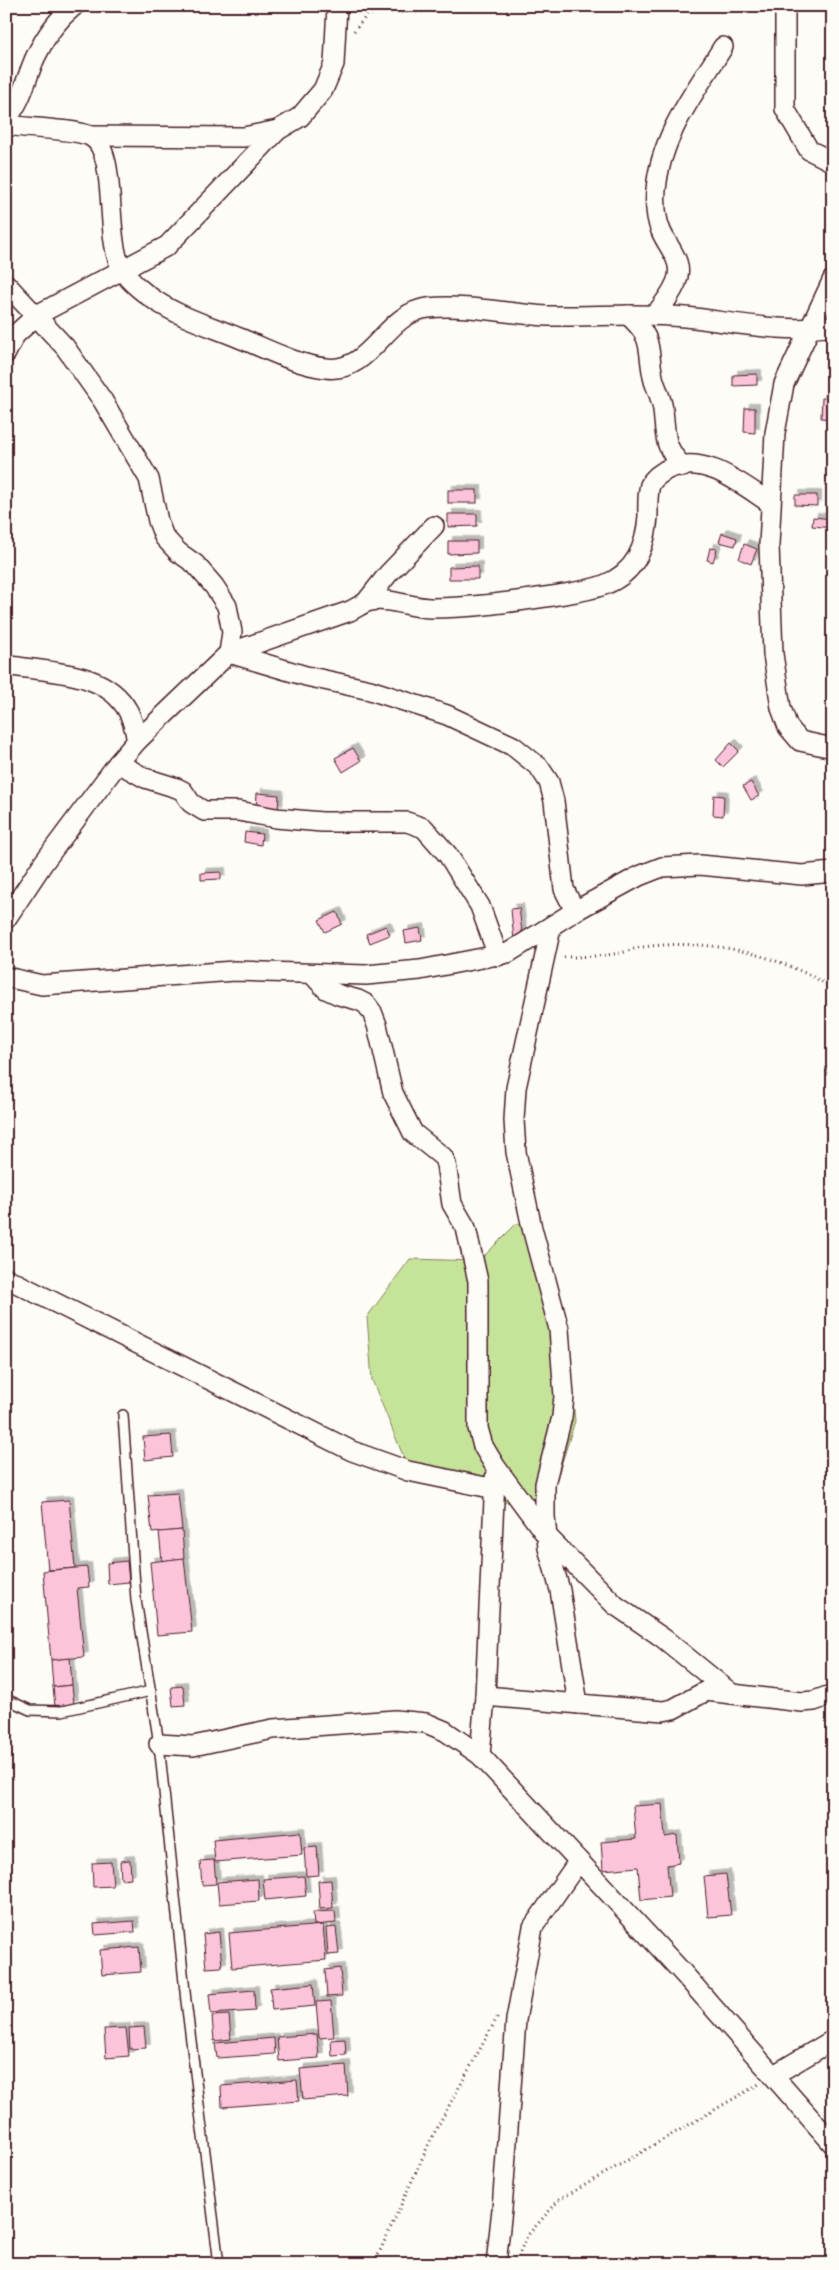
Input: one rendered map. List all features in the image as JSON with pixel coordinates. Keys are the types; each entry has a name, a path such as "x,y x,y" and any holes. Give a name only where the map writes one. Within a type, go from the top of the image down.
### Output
{"street":[{"path":"6,118 18,105 36,55 62,17 74,6"},
{"path":"6,353 15,335 37,316 167,246 278,130 300,117 323,90 334,64 337,6"},
{"path":"785,6 785,109 809,150 833,162"},
{"path":"655,315 669,297 679,272 676,256 661,231 657,215 656,188 660,166 668,141 682,112 723,47"},
{"path":"6,125 91,136 244,137 278,130"},
{"path":"91,136 103,149 108,173 113,245 122,269 155,301 199,322 289,358 326,368 344,368 356,362 394,323 409,313 428,308 546,316 655,315 808,330 833,326"},
{"path":"833,279 784,384 775,433 770,503 770,610 773,654 781,708 788,727 800,741 833,748"},
{"path":"6,284 65,347 88,378 149,479 158,521 164,537 178,552 195,564 214,586 226,606 232,632 229,653"},
{"path":"628,315 640,326 648,340 654,380 662,404 666,443 673,456 683,467"},
{"path":"366,602 383,601 429,608 466,607 516,602 605,584 620,576 634,563 645,543 649,488 652,481 669,469 683,467 708,468 723,472 770,503"},
{"path":"6,919 38,870 118,763 137,741 229,653 350,611 366,602 388,574 434,526"},
{"path":"229,653 306,676 370,690 447,716 513,746 538,767 550,782 554,801 564,889 575,911"},
{"path":"6,665 77,676 105,688 128,710 137,741"},
{"path":"118,763 145,778 178,788 191,803 204,811 238,811 276,818 322,822 407,822 424,828 448,855 480,906 498,956"},
{"path":"6,977 42,984 234,971 366,975 420,970 508,954 575,911 639,876 662,867 700,865 802,875 833,872"},
{"path":"551,928 516,1088 514,1120 516,1152 532,1228 560,1339 564,1396 562,1416 545,1484 546,1535 560,1590 578,1704"},
{"path":"312,974 326,988 339,995 366,1004 372,1012 377,1025 393,1092 404,1117 413,1133 443,1157 446,1164 452,1204 466,1228 476,1264 478,1281 478,1428 483,1446 495,1466 546,1535 615,1605 663,1638 732,1694"},
{"path":"6,1278 352,1451 408,1470 495,1489"},
{"path":"480,1755 485,1696 495,1466"},
{"path":"485,1696 663,1711 673,1709 705,1692 802,1702 814,1701 833,1694"},
{"path":"159,1744 193,1746 273,1729 406,1720 426,1723 444,1731 480,1755 578,1862 684,1973 833,2144"},
{"path":"496,2264 516,2020 533,1927 578,1862"},
{"path":"774,2075 833,2040"}],"lane":[{"path":"123,1415 136,1600 159,1744 186,2001 219,2264"},
{"path":"6,1699 30,1710 62,1711 151,1692"}],"path":[{"path":"353,32 367,15 378,12 509,10 525,6"},
{"path":"546,956 601,956 641,947 706,944 730,948 779,961 833,988"},
{"path":"374,2264 432,2137 482,2041 502,2008"},
{"path":"515,2264 527,2236 558,2200 774,2075"}],"green space":[{"path":"523,1223 564,1312 575,1421 554,1488 539,1497 498,1504 472,1485 409,1470 372,1380 367,1317 410,1259 479,1261 516,1224"}],"building":[{"path":"757,374 757,385 733,386 733,375"},
{"path":"825,392 833,392 833,397 825,397"},
{"path":"822,398 831,399 830,419 821,418"},
{"path":"745,408 755,408 755,433 744,432"},
{"path":"448,490 477,490 477,503 448,503"},
{"path":"795,495 817,495 817,506 795,505"},
{"path":"448,514 477,514 477,526 448,527"},
{"path":"813,517 833,519 833,528 812,526"},
{"path":"722,533 737,538 735,546 719,542"},
{"path":"448,541 477,541 477,553 448,554"},
{"path":"744,544 757,549 751,564 739,559"},
{"path":"710,548 717,549 713,562 707,560"},
{"path":"478,566 478,579 449,579 449,567"},
{"path":"731,743 739,751 723,767 716,760"},
{"path":"353,748 361,761 343,772 335,758"},
{"path":"751,782 759,796 751,800 743,786"},
{"path":"257,793 279,795 278,810 256,809"},
{"path":"714,795 724,796 723,816 713,815"},
{"path":"245,832 262,834 261,845 244,842"},
{"path":"221,872 221,879 201,880 201,873"},
{"path":"519,908 523,940 514,941 511,909"},
{"path":"337,912 342,924 325,932 319,920"},
{"path":"386,926 390,935 370,943 366,934"},
{"path":"420,928 422,940 406,943 404,931"},
{"path":"171,1435 173,1457 145,1460 143,1437"},
{"path":"178,1493 182,1530 152,1533 148,1495"},
{"path":"69,1500 75,1568 48,1570 42,1502"},
{"path":"182,1530 184,1558 162,1561 159,1532"},
{"path":"184,1558 192,1632 157,1635 150,1562"},
{"path":"127,1561 129,1582 108,1584 107,1563"},
{"path":"87,1567 89,1587 77,1588 84,1657 51,1660 43,1571"},
{"path":"70,1658 72,1685 53,1687 51,1660"},
{"path":"72,1685 74,1704 55,1706 53,1687"},
{"path":"183,1686 185,1705 173,1706 171,1687"},
{"path":"662,1804 665,1837 677,1835 679,1863 667,1865 670,1897 641,1900 638,1867 603,1870 601,1842 636,1839 633,1806"},
{"path":"300,1832 302,1855 215,1862 213,1840"},
{"path":"317,1847 319,1875 306,1876 304,1848"},
{"path":"130,1860 131,1878 121,1879 120,1861"},
{"path":"214,1860 216,1884 202,1885 200,1861"},
{"path":"111,1862 113,1886 93,1887 92,1863"},
{"path":"726,1874 731,1915 708,1917 704,1876"},
{"path":"304,1876 306,1896 265,1900 263,1879"},
{"path":"258,1879 259,1901 219,1904 217,1882"},
{"path":"331,1880 333,1908 320,1909 318,1881"},
{"path":"335,1911 336,1923 314,1925 313,1912"},
{"path":"134,1921 135,1932 95,1935 94,1924"},
{"path":"323,1925 326,1960 232,1968 229,1933"},
{"path":"336,1927 339,1954 328,1955 326,1928"},
{"path":"219,1932 222,1967 206,1968 203,1934"},
{"path":"139,1947 141,1972 102,1975 100,1950"},
{"path":"340,1968 342,1996 327,1997 325,1970"},
{"path":"313,1984 315,2006 272,2010 270,1988"},
{"path":"254,1990 255,2011 211,2014 209,1994"},
{"path":"331,2001 334,2037 319,2038 316,2002"},
{"path":"229,2015 231,2039 214,2041 212,2016"},
{"path":"144,2027 146,2048 130,2049 129,2028"},
{"path":"126,2028 129,2056 106,2058 104,2029"},
{"path":"317,2034 319,2058 279,2061 277,2037"},
{"path":"274,2038 275,2054 217,2058 215,2043"},
{"path":"345,2039 346,2055 332,2056 331,2040"},
{"path":"346,2065 348,2096 303,2100 300,2069"},
{"path":"297,2080 299,2101 222,2107 221,2086"}]}
